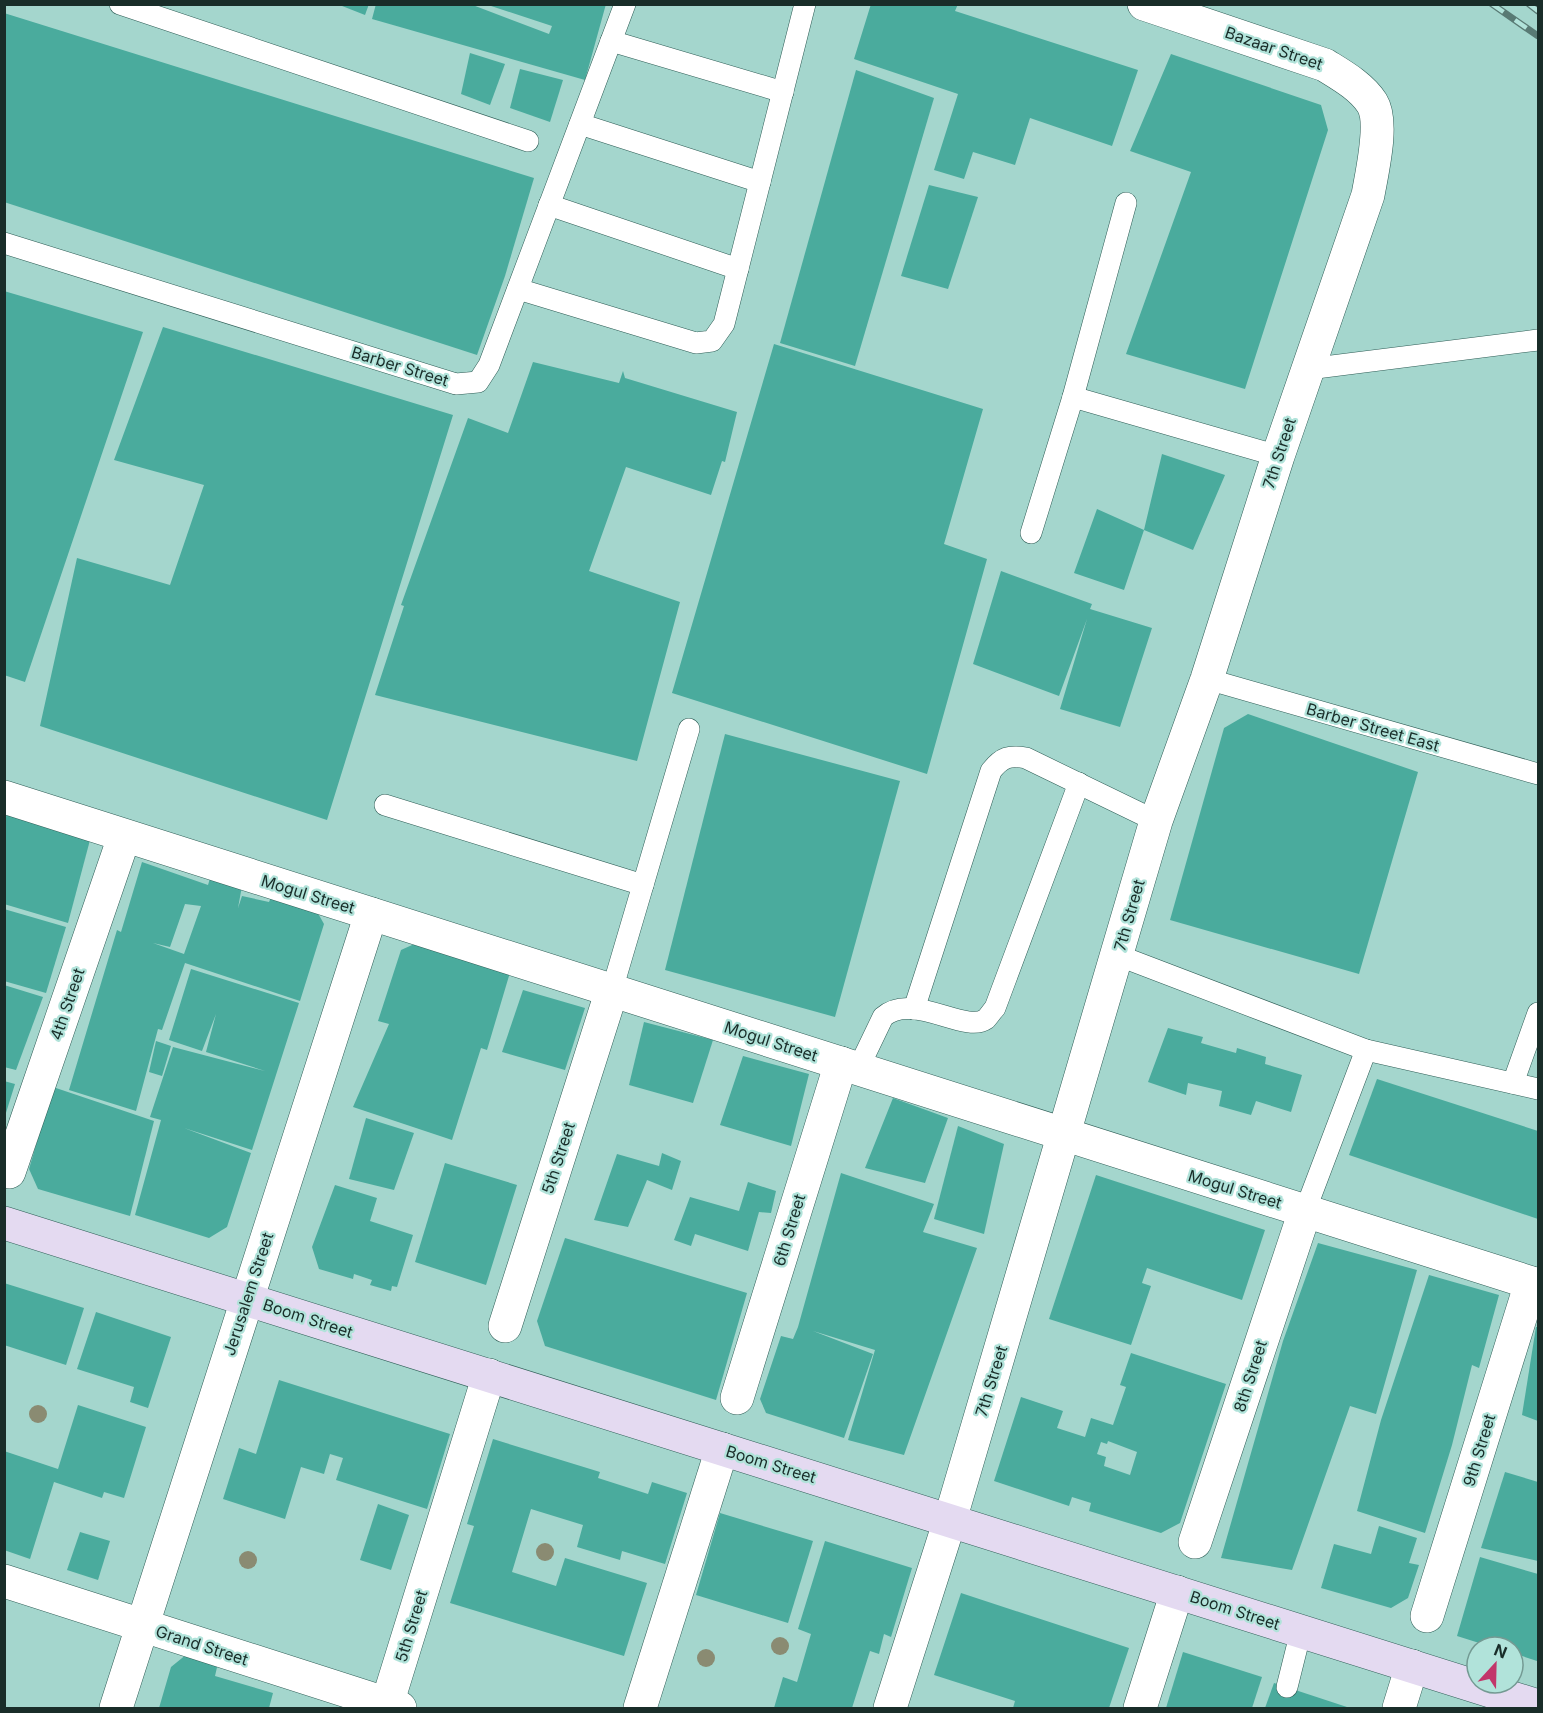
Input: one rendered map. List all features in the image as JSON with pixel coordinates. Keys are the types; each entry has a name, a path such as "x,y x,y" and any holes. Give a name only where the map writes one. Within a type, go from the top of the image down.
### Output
{"main road":[{"name":"Boom Street","path":"4,1223 1539,1706"}],"street":[{"name":"Bazaar Street","path":"1144,4 1325,65 1359,89 1373,104 1377,126"},
{"name":"7th Street","path":"890,1708 950,1520 1156,821 1207,680 1278,456 1368,195 1377,126"},
{"name":"Mogul Street","path":"4,797 1535,1284"},
{"name":"4th Street","path":"9,1172 124,837"},
{"name":"Jerusalem Street","path":"116,1708 371,914"},
{"name":"5th Street","path":"504,1326 612,990"},
{"name":"6th Street","path":"737,1398 850,1066"},
{"name":"8th Street","path":"1195,1542 1305,1211"},
{"name":"9th Street","path":"1427,1616 1535,1284"},
{"name":"5th Street","path":"394,1706 489,1375"},
{"path":"640,1708 722,1449"},
{"name":"Grand Street","path":"4,1581 394,1706"},
{"path":"1140,1708 1177,1592"},
{"path":"1399,1708 1412,1666"}],"lane":[{"path":"120,4 528,141"},
{"name":"Barber Street","path":"4,243 456,384 478,382 489,365 625,4"},
{"path":"518,289 696,344 712,341 724,324 805,4"},
{"path":"611,41 783,92"},
{"path":"580,124 760,182"},
{"path":"1031,533 1073,397 1126,203"},
{"path":"549,206 738,269"},
{"path":"1308,369 1539,340"},
{"path":"1073,397 1278,456"},
{"name":"Barber Street East","path":"1207,680 1539,774"},
{"path":"612,990 688,729"},
{"path":"914,1008 991,771 999,760 1010,755 1026,758 1156,821"},
{"path":"850,1066 883,1017 890,1011 914,1008 975,1022 986,1019 995,1008 1079,783"},
{"path":"385,805 643,885"},
{"path":"1117,955 1366,1050 1539,1089"},
{"path":"1513,1083 1539,1012"},
{"path":"1305,1211 1366,1050"},
{"path":"1287,1687 1301,1631"}],"building":[{"path":"337,4 369,4 365,15"},
{"path":"376,4 470,4 549,34 552,26 485,4 606,4 585,80 372,19"},
{"path":"871,4 958,4 955,11 1138,70 1112,146 1030,118 1015,165 973,152 964,179 934,170 958,94 854,59"},
{"path":"4,13 534,178 505,276 477,355 4,202"},
{"path":"470,53 505,64 490,105 461,94"},
{"path":"1171,54 1321,105 1328,130 1245,389 1126,354 1191,172 1130,151"},
{"path":"520,69 563,80 550,122 510,108"},
{"path":"856,70 934,98 855,366 780,343"},
{"path":"929,185 978,197 948,289 901,276"},
{"path":"4,291 143,332 25,682 4,675"},
{"path":"163,327 453,415 327,820 40,726 77,558 170,585 204,485 114,460"},
{"path":"774,344 983,409 944,544 987,559 927,774 672,693"},
{"path":"533,362 619,383 623,371 625,378 737,412 725,462 722,461 711,495 626,467 589,571 680,602 637,761 375,695 404,606 401,605 468,418 508,433"},
{"path":"1162,454 1225,475 1193,550 1144,530"},
{"path":"1097,509 1144,530 1124,590 1074,573"},
{"path":"1001,571 1092,604 1090,609 1152,628 1120,727 1060,709 1087,619 1059,696 973,664"},
{"path":"1248,714 1418,772 1359,974 1170,920 1224,728"},
{"path":"725,734 900,781 835,1017 665,970"},
{"path":"7,814 90,840 68,923 4,904 4,823"},
{"path":"142,862 208,885 211,875 242,886 238,908 242,896 269,902 273,893 315,908 324,924 300,1001 185,963 162,1030 158,1029 136,1111 69,1090 117,930 121,932","holes":["185,904 201,906 184,954 153,943 170,947"]},
{"path":"4,909 66,927 46,993 4,981"},
{"path":"421,941 511,969 487,1050 481,1048 452,1140 353,1107 389,1024 378,1021 401,950"},
{"path":"191,969 299,1003 252,1150 184,1128 251,1153 227,1227 209,1238 135,1215 161,1120 150,1117 173,1047 265,1071 206,1052 216,1014 202,1051 169,1040"},
{"path":"4,985 43,997 16,1070 4,1067"},
{"path":"523,990 585,1008 565,1070 502,1052"},
{"path":"644,1022 713,1040 693,1103 629,1085"},
{"path":"1168,1028 1203,1037 1201,1043 1236,1053 1237,1048 1266,1057 1265,1064 1302,1075 1291,1112 1256,1101 1251,1115 1219,1106 1222,1091 1188,1083 1186,1095 1148,1082"},
{"path":"156,1041 171,1046 162,1076 149,1072"},
{"path":"743,1056 809,1074 791,1146 720,1125"},
{"path":"1377,1079 1538,1131 1538,1219 1349,1155"},
{"path":"4,1081 15,1084 5,1116 4,1116"},
{"path":"53,1087 154,1121 130,1216 38,1189 29,1169"},
{"path":"893,1098 948,1118 925,1183 865,1168"},
{"path":"366,1118 414,1133 394,1190 349,1179"},
{"path":"958,1126 1004,1144 984,1234 934,1219"},
{"path":"662,1153 681,1161 672,1190 647,1180 628,1227 594,1220 617,1154 659,1166"},
{"path":"445,1163 517,1185 486,1285 415,1262"},
{"path":"841,1173 934,1204 923,1232 977,1248 904,1455 848,1440 875,1350 813,1331 873,1354 844,1438 766,1413 760,1399 781,1336 793,1339 798,1327"},
{"path":"1096,1175 1265,1230 1242,1300 1147,1268 1142,1283 1151,1286 1131,1345 1049,1319"},
{"path":"748,1182 776,1191 771,1213 759,1212 748,1251 695,1234 691,1246 674,1240 690,1197 739,1211"},
{"path":"335,1185 377,1198 370,1221 413,1235 397,1287 392,1286 391,1291 370,1285 372,1280 354,1274 353,1279 319,1269 312,1247"},
{"path":"565,1238 747,1293 716,1400 545,1346 537,1321"},
{"path":"1318,1243 1417,1270 1376,1414 1350,1406 1292,1570 1221,1558 1283,1341"},
{"path":"1429,1275 1499,1295 1479,1368 1472,1365 1452,1445 1425,1533 1357,1511 1381,1420"},
{"path":"4,1283 84,1308 66,1365 4,1345"},
{"path":"96,1312 171,1337 148,1408 130,1402 134,1387 77,1369"},
{"path":"1536,1327 1538,1327 1538,1421 1522,1415"},
{"path":"1131,1353 1226,1384 1180,1523 1161,1533 1089,1511 1091,1503 1072,1497 1069,1506 994,1481 1021,1397 1063,1411 1057,1428 1085,1437 1091,1418 1113,1425 1126,1387 1120,1385","holes":["1108,1441 1137,1452 1130,1475 1104,1466 1106,1457 1097,1454 1101,1442 1107,1444"]},
{"path":"279,1380 450,1434 427,1509 336,1480 343,1458 330,1454 324,1474 301,1467 285,1519 223,1499 239,1448 256,1454"},
{"path":"78,1405 146,1427 124,1498 104,1492 102,1498 54,1482 30,1559 4,1550 4,1451 58,1469"},
{"path":"493,1439 600,1472 598,1478 648,1494 652,1482 687,1493 665,1564 622,1551 620,1560 577,1547 583,1525 531,1509 512,1572 556,1586 565,1558 647,1583 624,1656 450,1603 474,1526 467,1524"},
{"path":"1505,1472 1538,1482 1538,1561 1481,1548"},
{"path":"378,1504 409,1515 391,1570 360,1560"},
{"path":"720,1513 813,1541 788,1623 696,1595"},
{"path":"1379,1526 1417,1538 1409,1563 1419,1565 1408,1598 1391,1608 1321,1588 1334,1544 1371,1554"},
{"path":"80,1532 110,1541 98,1580 67,1570"},
{"path":"825,1541 912,1568 891,1637 884,1634 879,1654 870,1651 852,1708 774,1708 783,1677 797,1682 811,1634 798,1629"},
{"path":"1480,1557 1538,1574 1537,1661 1525,1657 1525,1635 1465,1635 1465,1639 1457,1636"},
{"path":"961,1593 1129,1648 1109,1708 1013,1708 1015,1701 934,1675"},
{"path":"1183,1652 1262,1677 1252,1708 1166,1708"},
{"path":"187,1654 218,1663 215,1676 273,1693 269,1708 159,1708 171,1667"},
{"path":"1274,1683 1350,1708 1265,1708"}],"railway":[{"path":"1492,4 1538,36"},
{"path":"1529,4 1538,11"}]}
